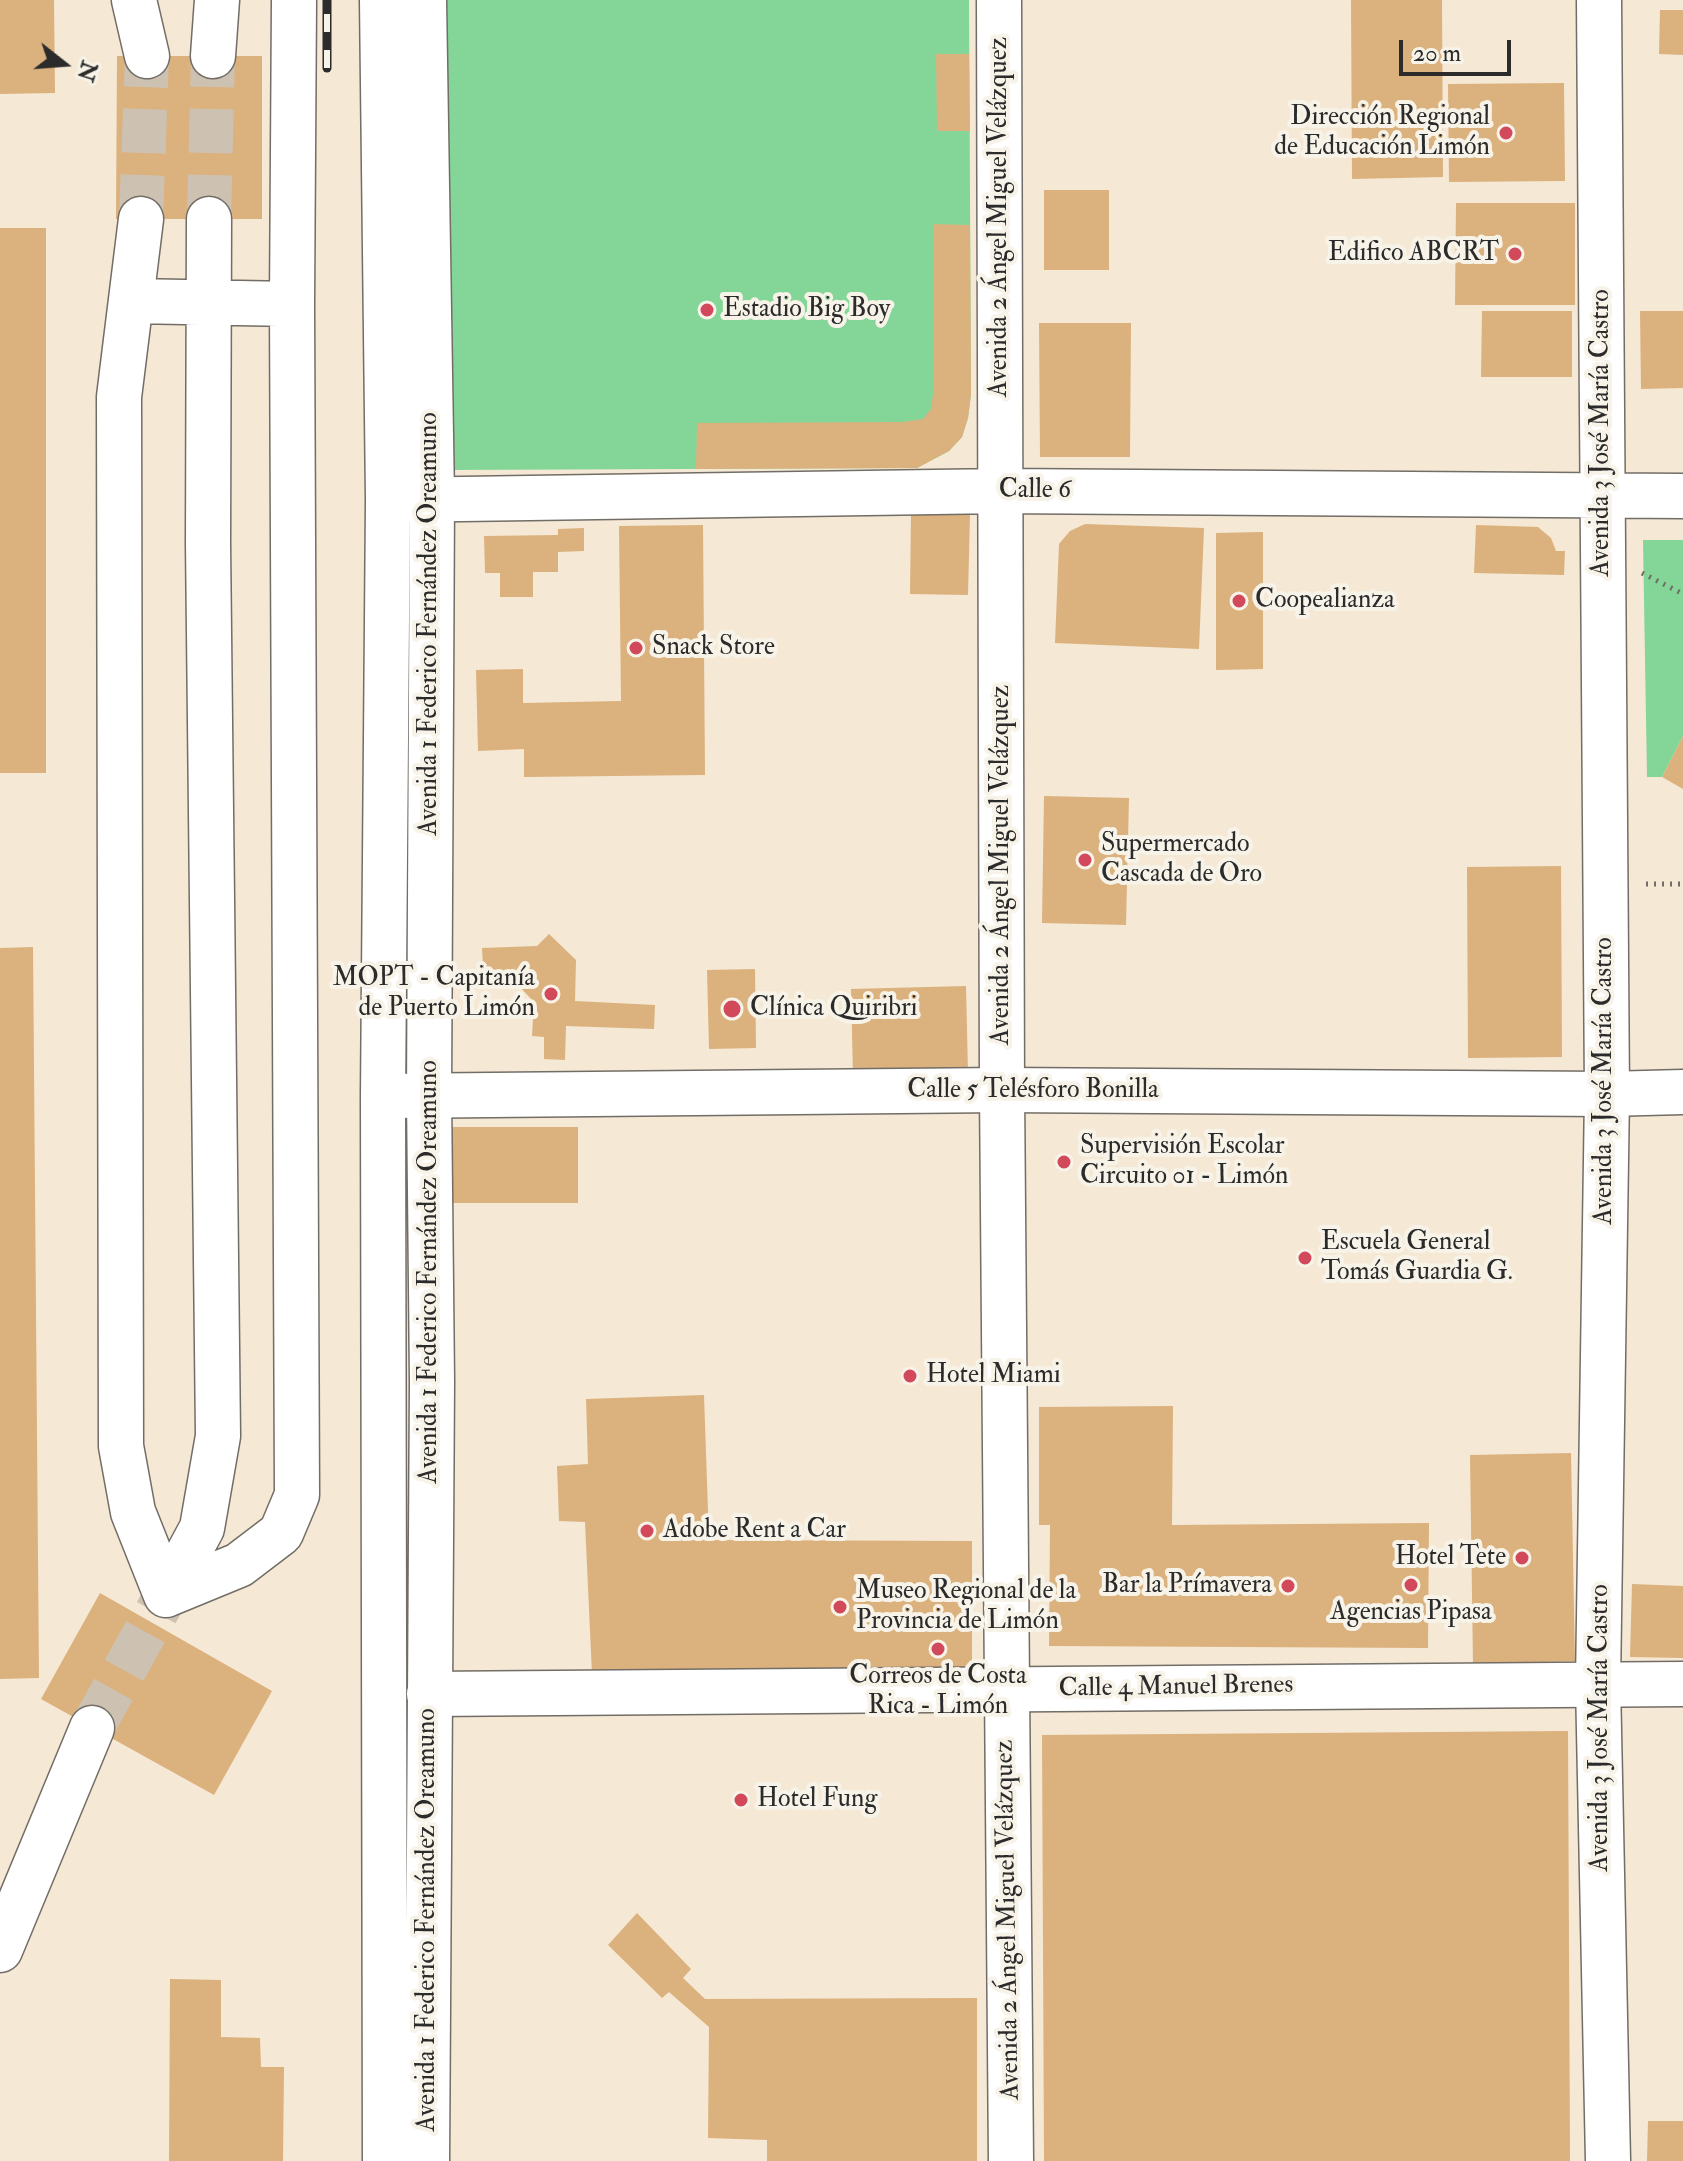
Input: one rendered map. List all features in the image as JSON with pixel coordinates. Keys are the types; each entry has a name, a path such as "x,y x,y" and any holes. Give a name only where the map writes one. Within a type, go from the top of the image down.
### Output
{"main road":[{"path":"134,0 147,56 155,0"},
{"path":"213,56 217,0"},
{"path":"166,1595 239,1565 281,1533 297,1495 292,304 294,0"},
{"name":"Avenida 1 Federico Fernández Oreamuno","path":"382,0 388,500 383,1096 385,2161"},
{"name":"Avenida 1 Federico Fernández Oreamuno","path":"424,0 432,498 429,1096 432,1398 427,2161"},
{"name":"Avenida 2 Ángel Miguel Velázquez","path":"999,0 1002,1090 1011,2161"},
{"name":"Avenida 3 José María Castro","path":"1599,0 1607,1094 1598,1683 1608,2161"},
{"path":"141,219 119,397 121,1446 133,1512 166,1595"},
{"path":"166,1595 202,1528 218,1436 208,543 209,219"},
{"path":"131,301 292,304"},
{"name":"Calle 6","path":"388,500 1002,491 1683,496"},
{"name":"Calle 5 Telésforo Bonilla","path":"383,1096 1002,1090 1683,1092"},
{"name":"Calle 4 Manuel Brenes","path":"382,1694 1683,1684"},
{"path":"0,1950 92,1728"}],"green space":[{"name":"Estadio Big Boy","path":"440,0 969,0 971,394 962,437 949,451 917,468 446,470"},
{"path":"1643,540 1683,540 1683,736 1662,777 1647,777"}],"building":[{"path":"0,0 54,0 55,93 0,94"},
{"path":"1351,0 1442,0 1443,177 1352,179"},
{"path":"1660,10 1683,10 1683,55 1659,54"},
{"path":"936,54 969,54 970,131 937,131"},
{"path":"117,56 262,56 262,219 116,219"},
{"name":"Dirección Regional de Educación Limón","path":"1564,83 1565,181 1449,182 1448,84"},
{"path":"1044,190 1109,190 1109,270 1044,270"},
{"name":"Edifico ABCRT","path":"1456,203 1575,203 1575,305 1455,305"},
{"path":"933,224 970,225 971,394 962,437 949,451 917,468 696,469 697,423 903,422 923,419 931,409 933,394"},
{"path":"0,228 46,228 46,773 0,773"},
{"path":"1482,311 1572,311 1572,377 1481,377"},
{"path":"1640,311 1683,311 1683,388 1641,389"},
{"path":"1039,323 1131,323 1130,457 1040,457"},
{"path":"911,514 970,515 968,595 910,594"},
{"path":"1085,524 1204,528 1199,649 1055,643 1059,544 1070,531"},
{"path":"703,525 705,775 524,777 524,749 478,751 476,670 523,669 523,703 621,701 619,526"},
{"path":"1476,525 1538,527 1551,538 1556,551 1565,551 1564,575 1474,573"},
{"path":"584,528 584,551 558,552 558,572 533,572 533,597 500,597 500,573 485,573 484,536 558,535 558,529"},
{"name":"Coopealianza","path":"1263,532 1263,669 1216,670 1216,533"},
{"path":"1683,736 1683,789 1662,777"},
{"name":"Supermercado Cascada de Oro","path":"1044,796 1129,798 1126,925 1042,923"},
{"path":"1561,866 1562,1057 1468,1058 1467,867"},
{"name":"MOPT - Capitanía de Puerto Limón","path":"549,934 576,960 575,1001 655,1005 654,1029 566,1026 565,1060 544,1059 544,1037 532,1036 534,1002 518,985 484,986 482,948 537,946"},
{"path":"33,947 39,1678 0,1679 0,948"},
{"name":"Clínica Quiribri","path":"755,969 756,1048 709,1049 707,970"},
{"path":"966,986 968,1073 853,1076 851,989"},
{"path":"448,1127 578,1127 578,1203 447,1203"},
{"path":"704,1395 709,1540 972,1541 972,1674 592,1674 585,1522 559,1521 557,1466 588,1464 586,1399"},
{"path":"1173,1406 1172,1525 1429,1523 1428,1648 1049,1646 1050,1525 1039,1525 1039,1407"},
{"name":"Hotel Tete","path":"1571,1453 1575,1661 1473,1664 1470,1455"},
{"path":"1632,1584 1683,1586 1683,1658 1630,1657"},
{"path":"100,1593 272,1691 214,1795 41,1699"},
{"path":"1568,1731 1570,2161 1044,2161 1042,1735"},
{"path":"637,1913 691,1969 683,1978 705,1999 977,1998 977,2161 767,2161 767,2140 708,2138 709,2027 669,1992 662,1998 608,1945"},
{"path":"170,1979 221,1980 221,2037 260,2038 261,2067 284,2067 283,2161 169,2161"},
{"path":"1648,2121 1683,2121 1683,2161 1647,2161"}],"tunnel":[{"path":"141,219 147,56"},
{"path":"209,219 213,56"},
{"path":"92,1728 166,1595"}],"railway":[{"path":"327,0 327,68"}],"place":[{"name":"Dirección Regional de Educación Limón","path":"1506,133"},
{"name":"Edifico ABCRT","path":"1515,254"},
{"name":"Estadio Big Boy","path":"707,310"},
{"name":"Coopealianza","path":"1239,601"},
{"name":"Snack Store","path":"636,648"},
{"name":"Supermercado Cascada de Oro","path":"1085,860"},
{"name":"MOPT - Capitanía de Puerto Limón","path":"551,994"},
{"name":"Clínica Quiribri","path":"732,1009"},
{"name":"Supervisión Escolar Circuito 01 - Limón","path":"1064,1162"},
{"name":"Escuela General Tomás Guardia G.","path":"1305,1258"},
{"name":"Hotel Miami","path":"910,1376"},
{"name":"Adobe Rent a Car","path":"647,1531"},
{"name":"Hotel Tete","path":"1522,1558"},
{"name":"Agencias Pipasa","path":"1411,1585"},
{"name":"Bar la Prímavera","path":"1288,1586"},
{"name":"Museo Regional de la Provincia de Limón","path":"840,1607"},
{"name":"Correos de Costa Rica - Limón","path":"938,1649"},
{"name":"Hotel Fung","path":"741,1800"}]}
